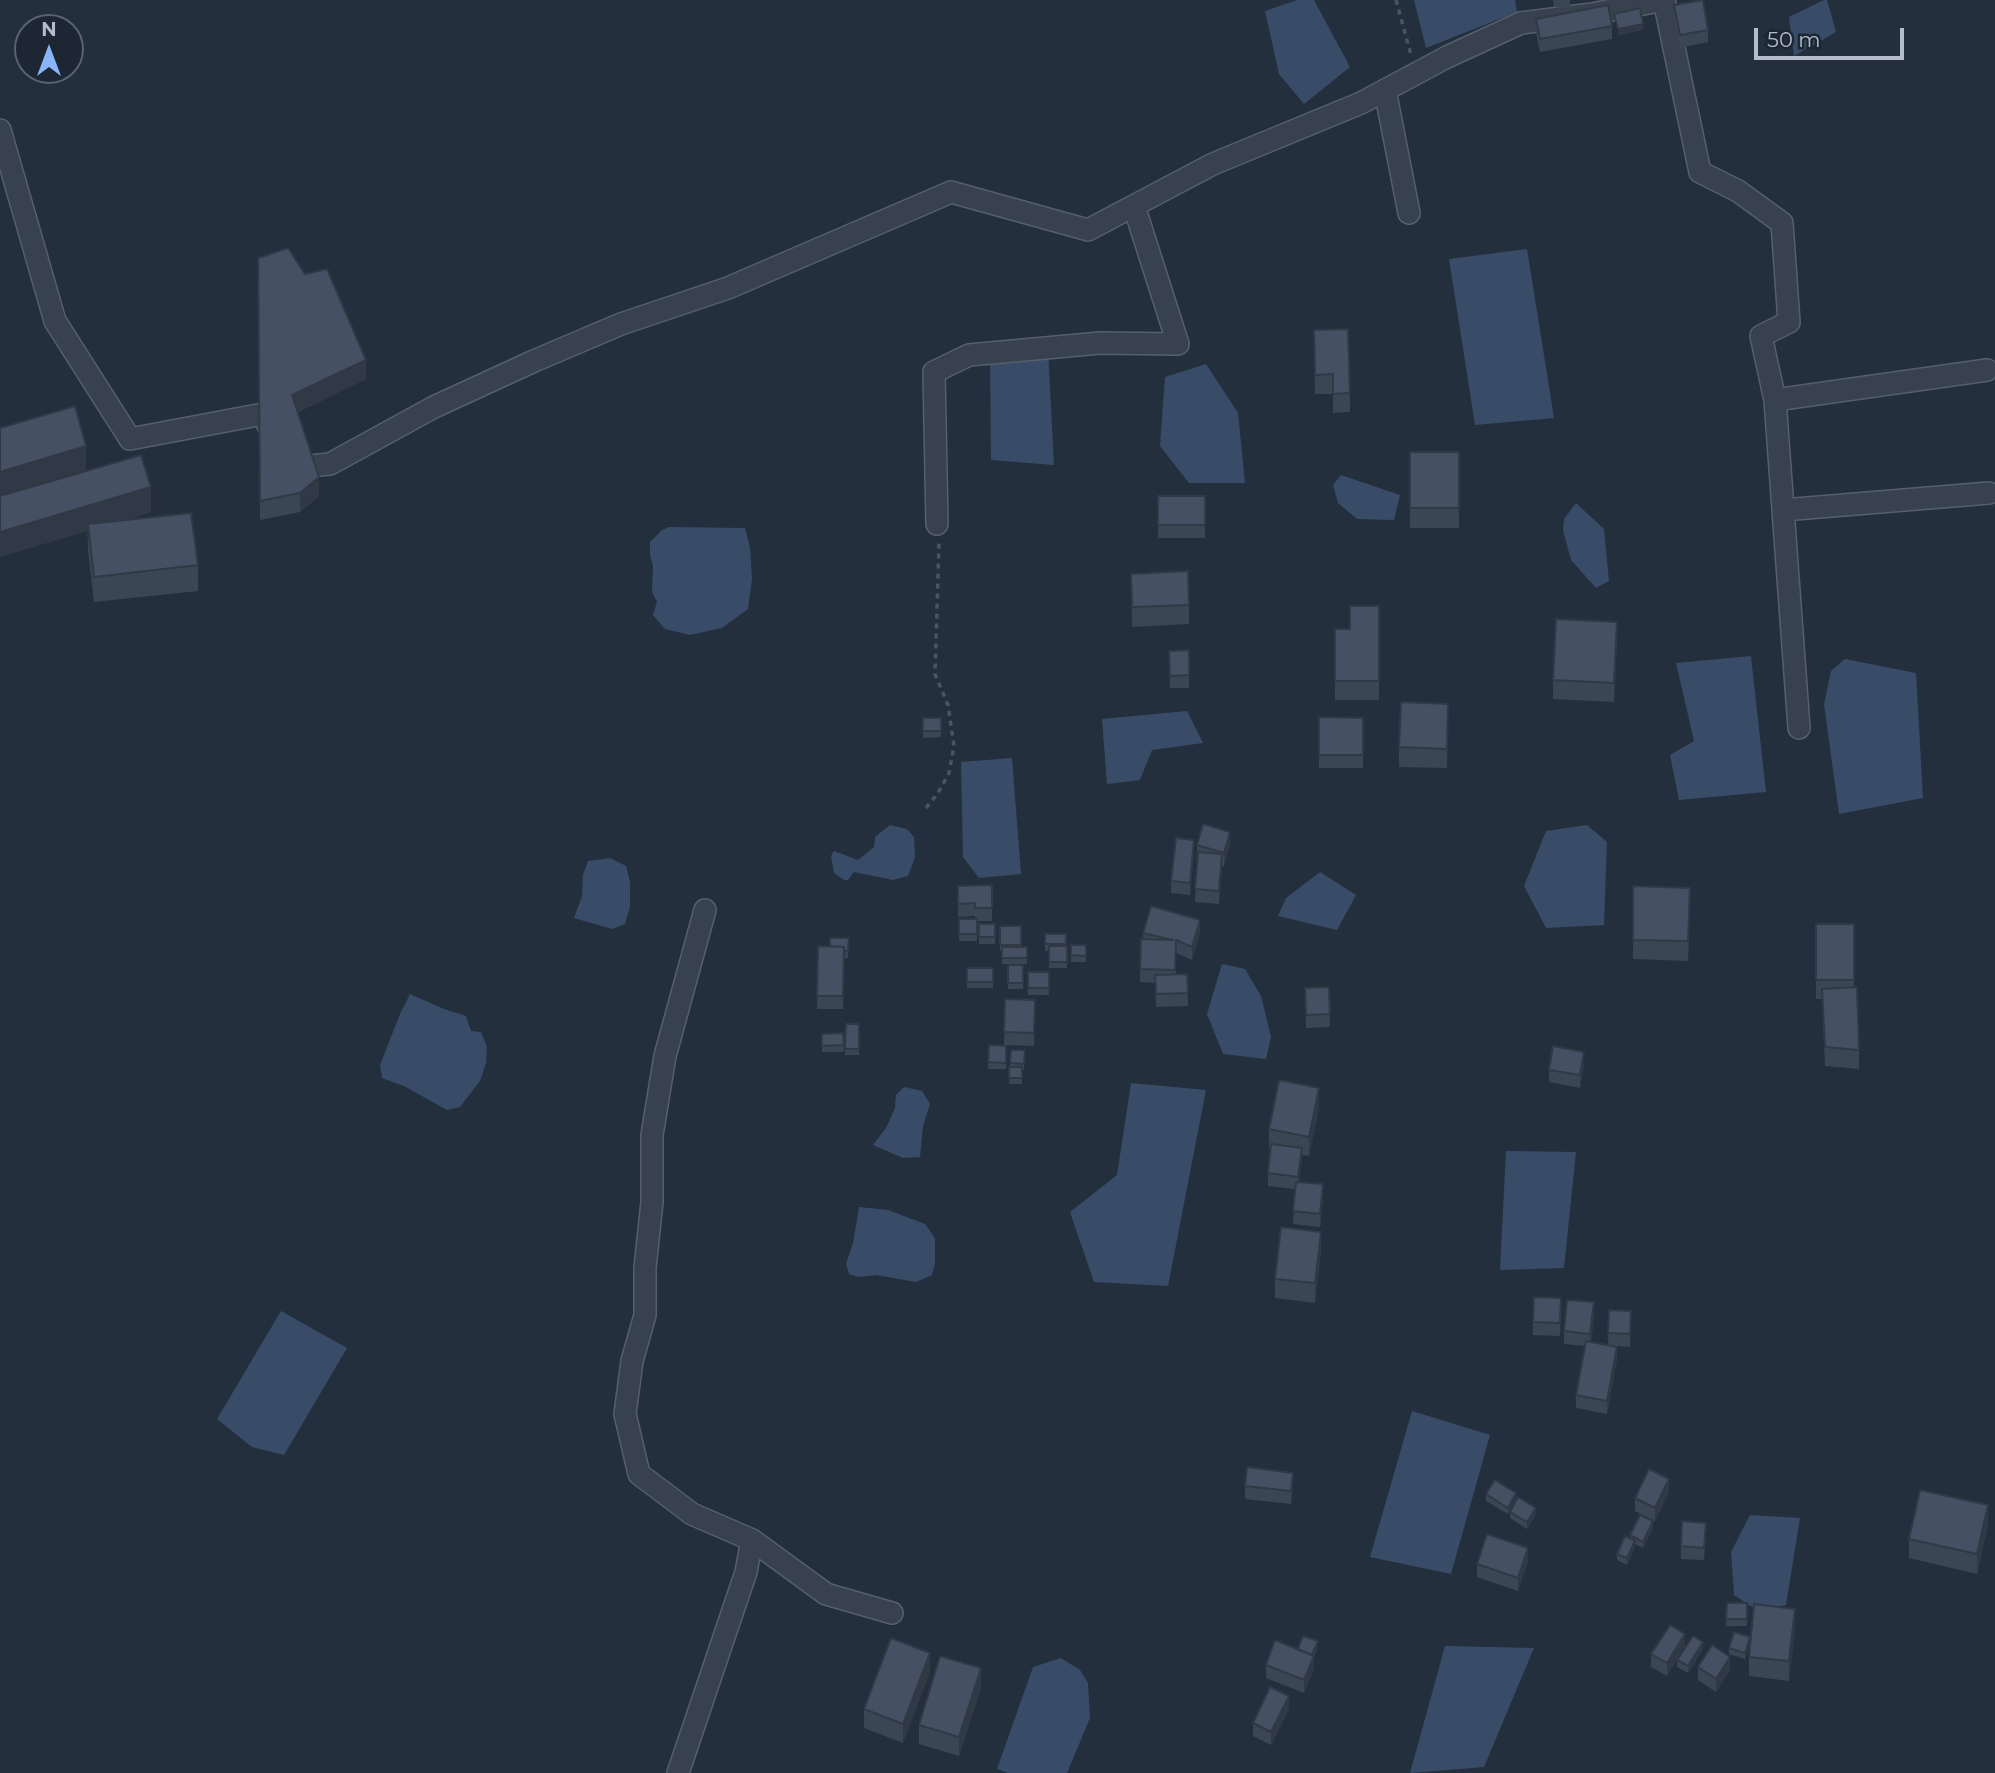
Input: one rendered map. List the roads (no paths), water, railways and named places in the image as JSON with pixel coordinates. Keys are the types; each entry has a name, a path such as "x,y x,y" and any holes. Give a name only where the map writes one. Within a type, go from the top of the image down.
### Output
{"street":[{"path":"0,130 55,321 130,439 263,414 287,468 330,464 434,407 534,361 621,324 727,288 951,192 1088,230 1213,164 1362,103 1521,23 1592,14 1664,0 1700,172 1738,191 1782,223 1789,322 1761,336 1775,400 1799,727"},
{"path":"1385,90 1409,213"},
{"path":"937,523 934,372 969,355 1100,343 1178,344 1134,206"},
{"path":"1775,400 1987,370"},
{"path":"1783,510 1989,493"},
{"path":"705,909 665,1056 652,1135 652,1202 645,1268 645,1315 632,1361 625,1414 639,1474 692,1514 752,1540 826,1594 892,1613"},
{"path":"678,1773 746,1572 752,1540"}],"water":[{"path":"1297,0 1314,0 1350,67 1304,104 1279,74 1265,11"},
{"path":"1414,0 1515,0 1517,12 1426,48"},
{"path":"1827,0 1836,32 1794,56 1789,17"},
{"path":"1527,249 1554,418 1475,425 1449,259"},
{"path":"1048,349 1054,465 991,460 990,354"},
{"path":"1206,364 1238,413 1245,483 1189,483 1160,446 1165,377"},
{"path":"1341,475 1400,495 1394,520 1357,519 1338,503 1333,485"},
{"path":"1576,503 1604,529 1609,581 1596,588 1571,560 1563,530 1564,519"},
{"path":"669,527 745,528 750,548 752,579 748,609 722,628 690,635 665,629 653,615 657,602 652,592 650,542"},
{"path":"1751,656 1766,792 1679,800 1670,755 1694,741 1676,663"},
{"path":"1845,659 1916,673 1923,798 1839,814 1824,704 1831,671"},
{"path":"1187,711 1203,743 1152,750 1140,780 1107,784 1102,719"},
{"path":"1012,758 1021,874 979,878 963,857 961,762"},
{"path":"890,825 907,829 914,837 915,857 908,876 893,880 854,872 848,880 844,880 834,873 831,856 834,851 858,860 874,847 875,837"},
{"path":"1587,825 1607,842 1604,925 1546,928 1524,886 1546,831"},
{"path":"610,858 626,866 630,882 630,907 625,924 612,929 574,918 582,896 583,875 588,861"},
{"path":"1320,872 1356,895 1337,930 1278,916 1286,898"},
{"path":"1222,964 1245,969 1261,996 1271,1037 1266,1059 1223,1054 1207,1014"},
{"path":"410,994 466,1016 471,1031 481,1032 487,1047 486,1063 480,1081 460,1107 447,1110 404,1086 382,1078 380,1065"},
{"path":"1131,1083 1206,1090 1168,1286 1094,1282 1070,1212 1117,1175"},
{"path":"904,1087 922,1091 930,1104 923,1126 920,1157 903,1158 873,1145 886,1128 895,1108 896,1095"},
{"path":"1506,1151 1576,1152 1564,1268 1500,1270"},
{"path":"859,1207 888,1210 925,1224 935,1238 932,1275 916,1282 876,1275 858,1277 849,1274 846,1264 853,1243"},
{"path":"281,1311 347,1348 284,1455 252,1447 217,1419"},
{"path":"1412,1411 1490,1435 1451,1574 1370,1557"},
{"path":"1750,1515 1800,1518 1786,1605 1758,1611 1734,1595 1731,1552"},
{"path":"1445,1646 1534,1648 1484,1767 1410,1773"},
{"path":"1061,1658 1080,1670 1088,1683 1090,1718 1067,1773 1008,1773 997,1769 1033,1667"}]}
